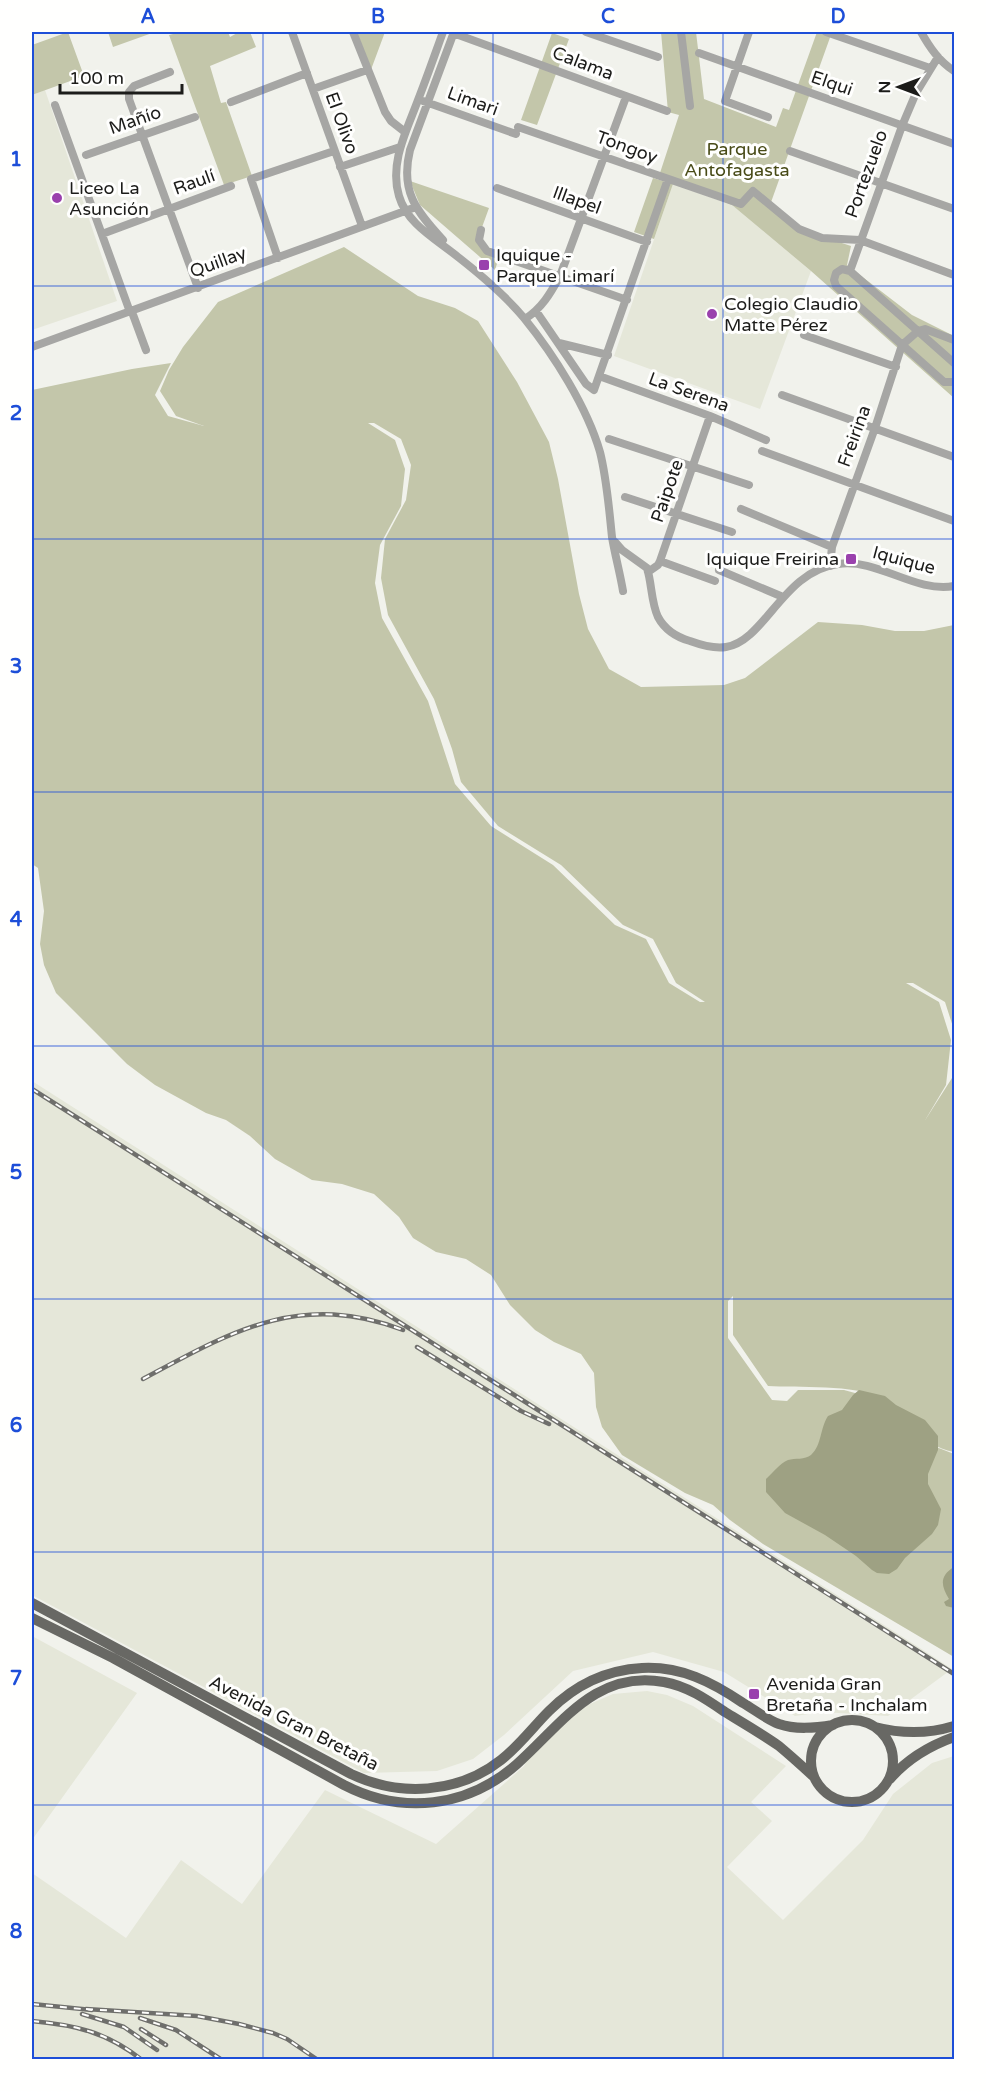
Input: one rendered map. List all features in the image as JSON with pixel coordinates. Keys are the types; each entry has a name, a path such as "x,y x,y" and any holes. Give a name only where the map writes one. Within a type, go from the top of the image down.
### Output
{"main road":[{"name":"Avenida Gran Bretaña","path":"32,1603 351,1773 369,1782 394,1788 441,1787 476,1776 502,1759 549,1711 571,1693 600,1677 632,1669 664,1669 695,1676 719,1687 766,1718 785,1725 806,1728 833,1725"},
{"name":"Avenida Gran Bretaña","path":"32,1618 112,1658 344,1785 384,1800 407,1804 430,1804 454,1800 476,1791 507,1772 587,1699 616,1685 644,1681 671,1683 702,1697 777,1745 813,1776"},
{"path":"954,1726 934,1731 915,1732 874,1727 856,1720 833,1725 819,1736 814,1747 811,1758 813,1776 827,1794 838,1800 861,1802 880,1791 915,1756 954,1737"},
{"path":"874,1727 886,1739 892,1755 891,1771 887,1782"}],"street":[{"name":"El Olivo","path":"292,32 362,226"},
{"path":"353,32 387,116 405,132"},
{"path":"443,32 407,161 408,188 424,220 460,258"},
{"path":"454,32 423,101 405,132 397,164 396,181 399,195 405,211 424,230 505,298 525,320 558,367 593,434 600,453 623,591"},
{"name":"Calama","path":"454,32 667,111"},
{"path":"586,32 658,57"},
{"path":"681,32 690,106"},
{"path":"749,32 725,100 768,117"},
{"path":"826,32 930,68"},
{"path":"921,32 928,46 954,71"},
{"name":"Elqui","path":"699,53 954,144"},
{"name":"Portezuelo","path":"850,271 880,183 915,93 938,57"},
{"path":"313,89 367,70"},
{"path":"170,72 136,84 130,90 130,103 198,288"},
{"path":"231,102 307,74"},
{"path":"525,320 536,312 548,297 560,276 626,97"},
{"name":"Limari","path":"423,101 517,130"},
{"path":"54,105 146,350"},
{"name":"Mañío","path":"86,155 195,117"},
{"name":"Tongoy","path":"517,130 605,156 741,204 753,191 800,229 822,237 860,240"},
{"path":"340,167 400,147"},
{"path":"278,258 251,179 334,151"},
{"path":"790,151 954,209"},
{"path":"536,312 590,388 594,390 668,179"},
{"name":"Raulí","path":"102,234 231,186"},
{"name":"Illapel","path":"497,188 646,242"},
{"name":"Quillay","path":"32,347 416,207"},
{"path":"481,230 479,240 487,251 627,300"},
{"path":"860,240 954,275"},
{"path":"954,363 921,330 850,271 843,269 836,273 834,280 836,286 944,382 954,382"},
{"path":"921,330 954,340"},
{"path":"902,345 921,330"},
{"path":"804,335 896,367"},
{"path":"559,343 608,355"},
{"name":"Freirina","path":"830,566 832,548 902,345"},
{"name":"La Serena","path":"599,376 710,416 766,440"},
{"path":"782,395 954,457"},
{"name":"Paipote","path":"648,572 660,561 710,416"},
{"path":"609,439 750,485"},
{"path":"762,451 954,521"},
{"path":"625,497 732,532"},
{"path":"741,510 832,548"},
{"path":"613,540 622,550 645,565 648,572"},
{"path":"660,561 715,580"},
{"name":"Iquique","path":"648,572 658,617 669,632 680,638 713,647 726,647 748,635 795,584 808,575 830,566 854,564 930,586 954,586"},
{"path":"718,570 783,597"}],"shaded area":[{"name":"Liceo La Asunción","path":"45,90 117,301 32,330 32,95"},
{"name":"Colegio Claudio Matte Pérez","path":"673,184 732,205 811,271 760,409 614,356"},
{"path":"32,1081 952,1669 888,1716 822,1712 795,1716 724,1672 653,1652 573,1671 504,1735 473,1759 437,1771 364,1773 32,1595"},
{"path":"859,1390 885,1396 896,1405 925,1420 938,1436 938,1450 928,1474 928,1484 941,1509 938,1525 897,1569 889,1574 877,1573 825,1535 785,1513 766,1492 766,1479 785,1461 811,1455 815,1451 828,1416 842,1410"},
{"path":"954,1567 954,1608 946,1606 944,1602 949,1599 943,1582 946,1574"},
{"path":"32,1636 137,1693 32,1840"},
{"path":"647,1691 667,1695 693,1706 786,1766 751,1802 772,1821 727,1867 783,1920 863,1840 893,1794 932,1763 954,1756 954,2059 32,2059 32,1873 126,1938 181,1860 242,1904 325,1790 436,1844 524,1766 528,1758 583,1707 613,1694"}],"green space":[{"path":"68,32 84,76 32,95 32,45"},
{"path":"108,32 155,32 113,47"},
{"path":"181,32 228,32 230,37 239,32 250,32 256,47 210,66 221,103 226,102 252,176 224,185 169,35"},
{"path":"353,32 385,32 369,75"},
{"name":"Parque Antofagasta","path":"661,32 696,32 704,99 776,127 783,108 789,110 817,32 832,32 770,205 799,229 851,246 847,265 912,315 954,336 954,398 811,271 732,205 659,176 679,115 668,112"},
{"path":"552,33 569,39 537,125 521,120"},
{"path":"653,178 673,184 654,239 634,232"},
{"path":"410,181 489,208 481,230 482,246 501,251 495,270 420,205"},
{"path":"344,247 418,296 455,308 478,321 517,382 549,442 588,629 609,669 641,687 724,685 745,678 818,622 862,625 895,631 924,631 954,625 954,1030 945,1002 913,983 906,983 939,1002 951,1040 946,1085 924,1122 952,1078 954,1056 954,1452 922,1437 889,1405 869,1394 856,1390 768,1386 733,1335 733,1296 728,1301 728,1338 772,1400 787,1401 798,1390 844,1390 877,1399 926,1443 954,1454 954,1657 763,1544 713,1505 685,1493 622,1455 602,1427 596,1407 594,1373 581,1354 554,1342 535,1330 510,1305 491,1275 466,1259 436,1252 413,1238 399,1217 374,1194 342,1184 312,1180 275,1159 250,1136 226,1120 206,1113 155,1085 127,1064 56,993 44,965 40,944 44,911 38,868 32,864 32,390 171,363 155,395 168,416 204,426 176,416 160,391 183,347 218,302","holes":["368,423 374,423 401,439 411,465 406,500 385,539 381,578 388,615 434,699 461,782 498,826 561,865 623,925 653,939 676,983 705,1002 700,1002 669,983 646,939 615,925 553,865 491,826 455,784 428,701 382,618 375,583 380,545 401,506 405,469 395,440"]}],"railway":[{"path":"32,1089 954,1674"},
{"path":"143,1379 237,1332 268,1322 299,1316 331,1314 366,1319 403,1330"},
{"path":"417,1347 521,1411 549,1424"},
{"path":"32,2004 92,2010"},
{"path":"86,2009 197,2016 239,2024 287,2039 318,2060"},
{"path":"82,2014 124,2027 157,2050"},
{"path":"140,2018 176,2030 222,2060"},
{"path":"32,2021 62,2025 103,2036 142,2060"},
{"path":"141,2029 166,2045"}],"place":[{"name":"Liceo La Asunción","path":"57,198"},
{"name":"Iquique - Parque Limarí","path":"484,265"},
{"name":"Colegio Claudio Matte Pérez","path":"712,314"},
{"name":"Iquique Freirina","path":"851,559"},
{"name":"Avenida Gran Bretaña - Inchalam","path":"754,1694"}]}
